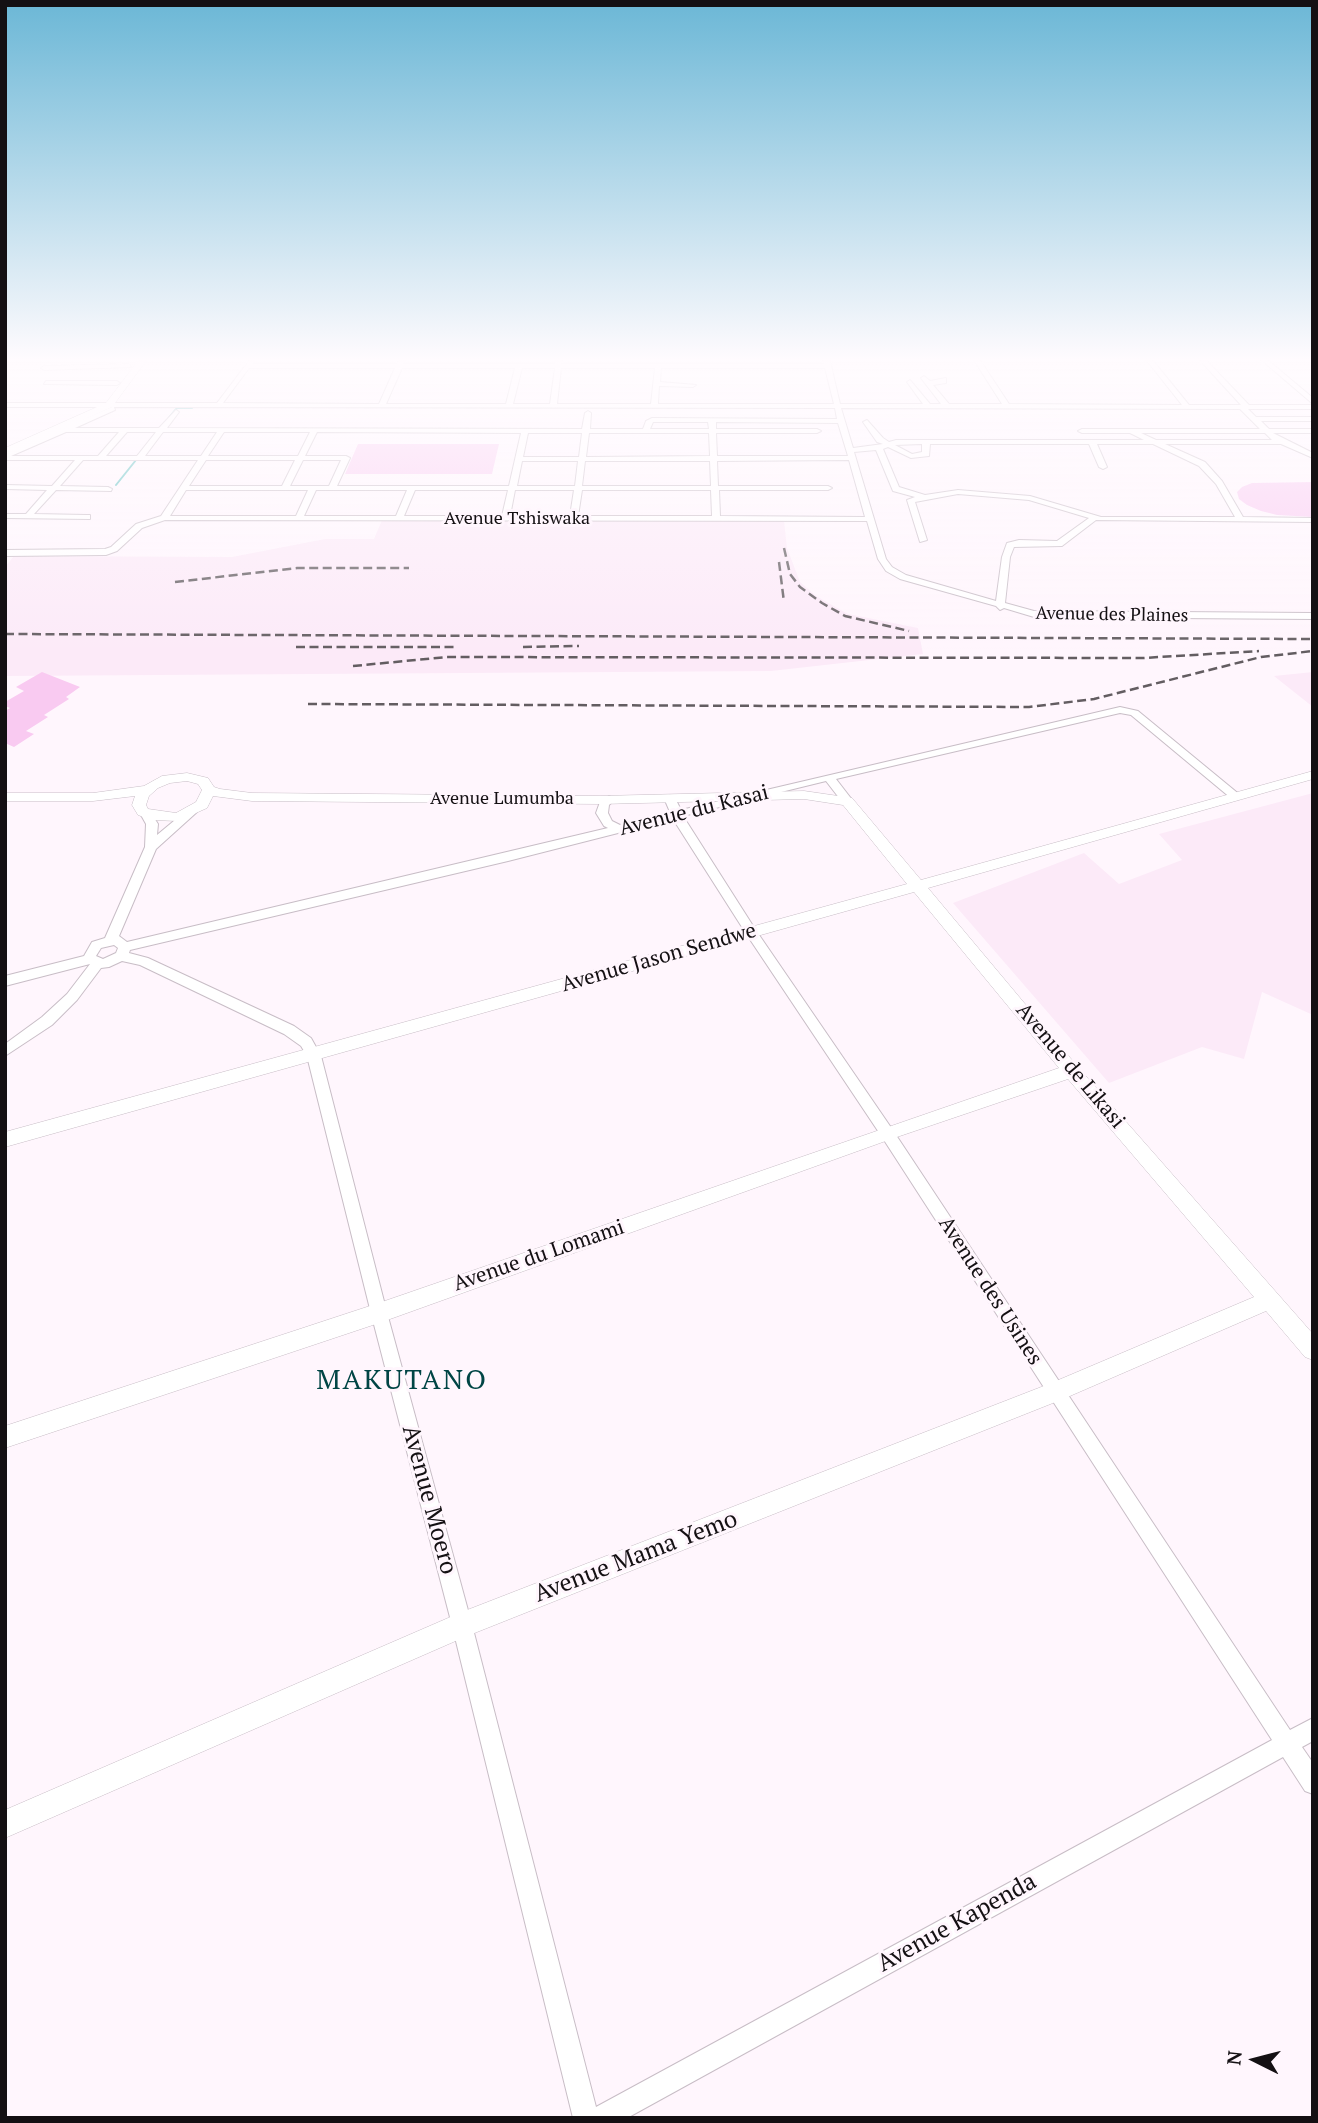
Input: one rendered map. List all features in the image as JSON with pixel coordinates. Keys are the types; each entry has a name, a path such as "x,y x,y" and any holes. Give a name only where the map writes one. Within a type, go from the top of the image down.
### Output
{"main road":[{"name":"Avenue Jason Sendwe","path":"5,1140 314,1056 1313,775"},
{"path":"5,797 93,797 146,790 167,779 187,777 202,781 209,790 252,797"},
{"path":"143,810 140,798 146,790"},
{"path":"194,810 206,801 209,790"},
{"name":"Avenue Lumumba","path":"252,797 609,799 673,806 752,795 817,796 847,801"},
{"path":"93,797 171,818 221,801 252,797"},
{"name":"Avenue de Likasi","path":"847,801 1071,1071 1313,1350"},
{"name":"Avenue du Lomami","path":"5,1437 379,1313 887,1133 1071,1071"},
{"name":"Avenue Mama Yemo","path":"5,1824 463,1625 1055,1392 1271,1299"}],"street":[{"path":"12,456 346,458 332,488"},
{"path":"713,456 716,519"},
{"path":"505,519 518,459 713,460 804,456"},
{"name":"Avenue des Plaines","path":"853,456 882,559 894,573 914,582 1000,607 1041,615 1313,616"},
{"path":"882,456 895,489 923,497"},
{"path":"1098,456 1103,467"},
{"path":"1184,456 1203,465 1219,483 1240,519"},
{"path":"5,469 16,458"},
{"path":"28,516 81,458"},
{"path":"5,552 106,552 139,526 164,518 204,458"},
{"path":"285,488 300,458"},
{"path":"574,519 582,459"},
{"path":"185,488 714,488 780,484 828,488"},
{"path":"5,487 108,489"},
{"path":"298,519 313,488"},
{"path":"400,519 412,488"},
{"path":"923,540 910,503 914,499 958,492 1024,497 1094,518 1313,520"},
{"path":"5,516 88,517"},
{"name":"Avenue Tshiswaka","path":"164,518 870,519"},
{"path":"1000,607 1010,545 1059,544 1094,518"},
{"name":"Avenue du Kasai","path":"752,795 1124,710 1134,713 1236,797"},
{"name":"Avenue de Likasi","path":"830,779 847,801"},
{"path":"609,799 604,804 602,813 608,823 619,829"},
{"name":"Avenue du Kasai","path":"5,981 94,961 110,962 123,952 619,829 673,806"},
{"name":"Avenue des Usines","path":"673,806 751,932 887,1133 1313,1783"},
{"path":"111,940 151,847 153,831 143,810"},
{"path":"151,847 194,810"},
{"path":"5,1051 47,1021 72,997 94,961 92,949 111,940 121,941 123,952"},
{"name":"Avenue Moero","path":"123,952 289,1030 306,1042 314,1056 379,1313 463,1625 586,2118"},
{"name":"Avenue Kapenda","path":"601,2118 1313,1729"}],"shaded area":[{"path":"353,456 496,456 492,474 345,474"},
{"path":"1313,482 1313,517 1277,515 1261,511 1239,499 1237,492 1252,483"},
{"path":"382,520 784,521 787,548 800,582 816,596 848,614 918,628 923,654 771,671 5,676 5,567 14,556 232,557 325,539 374,539"},
{"path":"42,672 80,687 66,697 69,699 44,715 48,717 26,731 34,734 14,747 5,743 5,711 10,708 5,706 5,702 24,691 16,687"},
{"path":"1313,672 1313,707 1274,676"},
{"path":"1313,793 1313,1015 1262,992 1244,1059 1202,1047 1109,1083 953,903 1084,853 1119,884 1182,860 1159,834"}],"waterway":[{"path":"116,485 136,460"}],"railway":[{"path":"784,548 790,574 800,587 822,603 845,616 909,631"},
{"path":"779,562 784,602"},
{"path":"175,582 297,568 409,568"},
{"path":"5,634 1313,639"},
{"path":"523,647 579,646"},
{"path":"296,647 457,647"},
{"path":"353,666 447,657 1143,658 1259,651"},
{"path":"308,704 1029,707 1094,699 1261,657 1313,651"}],"district":[{"name":"MAKUTANO","path":"402,1381"}]}
